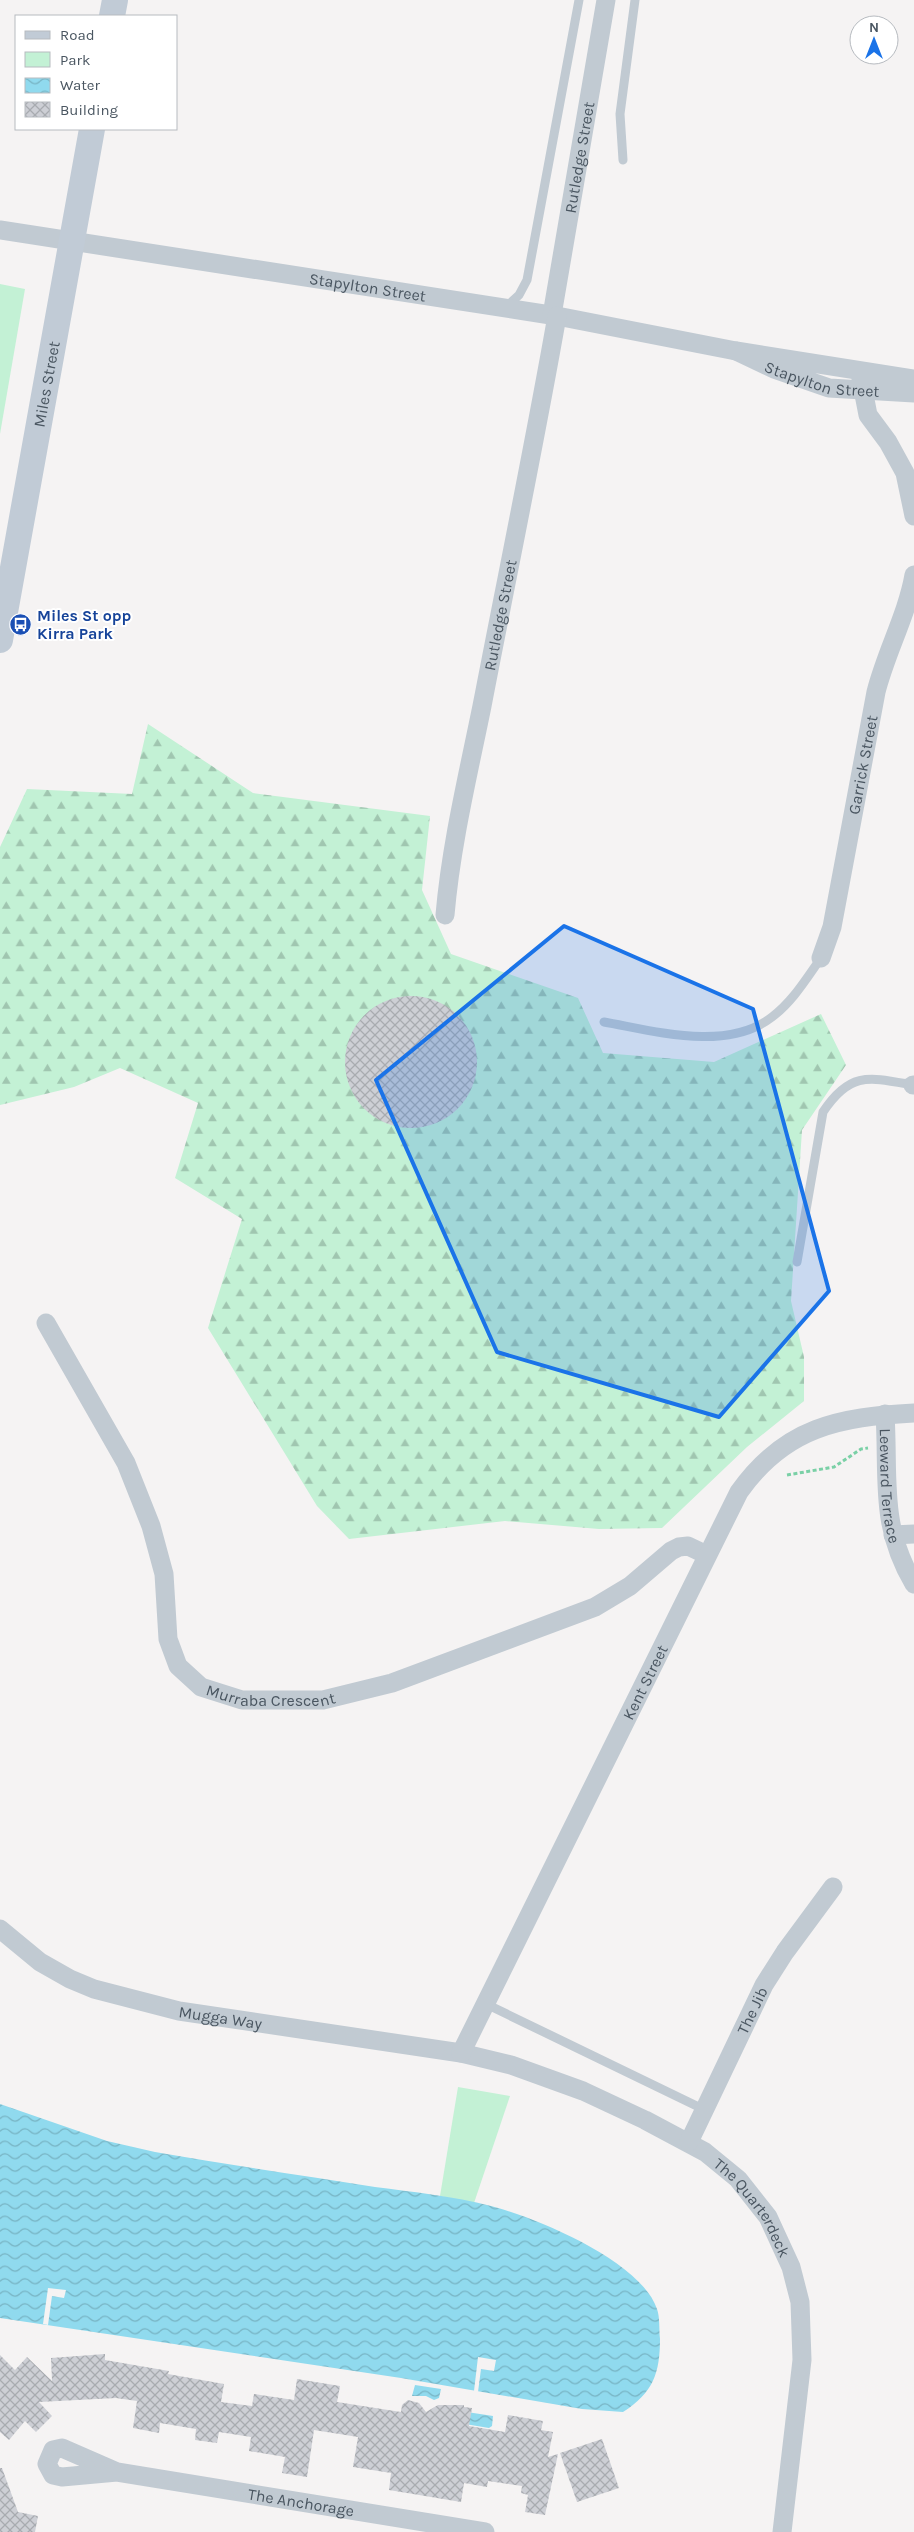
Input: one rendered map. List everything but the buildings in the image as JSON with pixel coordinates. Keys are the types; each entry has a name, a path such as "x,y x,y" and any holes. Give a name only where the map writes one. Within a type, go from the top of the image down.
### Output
{"street":[{"path":"112,15 115,0"},
{"name":"Rutledge Street","path":"445,915 447,889 505,581 533,453 606,0"},
{"name":"Miles Street","path":"0,640 92,130"},
{"name":"Stapylton Street","path":"0,230 71,243 555,316 736,351 914,378"},
{"name":"Stapylton Street","path":"736,351 811,382 834,388 908,390"},
{"path":"860,370 864,404 870,418 888,442 905,474 914,516"},
{"name":"Garrick Street","path":"821,958 832,927 876,692 884,662 910,594 914,575"},
{"name":"Murraba Crescent","path":"46,1323 126,1463 151,1526 164,1574 168,1639 178,1666 201,1687 242,1700 323,1700 392,1683 595,1607 630,1586 679,1547 688,1546 707,1555"},
{"name":"Kent Street","path":"461,2053 739,1492 756,1470 778,1450 815,1429 833,1423 885,1414 914,1413"},
{"name":"Leeward Terrace","path":"885,1414 886,1497 893,1535 904,1568 914,1584"},
{"path":"893,1535 914,1534"},
{"name":"The Jib","path":"689,2142 764,1985 784,1952 833,1887"},
{"name":"Mugga Way","path":"0,1929 27,1953 52,1970 104,1992 179,2011 461,2053"},
{"name":"The Quarterdeck","path":"461,2053 511,2065 557,2080 689,2142 705,2152 738,2179 764,2211 782,2245 796,2285 803,2331 802,2360 782,2532"},
{"name":"The Anchorage","path":"116,2472 486,2532"}],"lane":[{"path":"504,308 519,295 527,280 579,0"},
{"name":"Rutledge Street","path":"623,160 620,114 635,0"},
{"path":"604,1022 697,1035 717,1035 744,1031 758,1026 774,1016 798,992 821,958"},
{"path":"797,1262 823,1112 835,1094 852,1083 879,1079 914,1085"},
{"path":"486,2004 705,2110"}],"path":[{"path":"787,1475 834,1467 861,1449 870,1448"}],"highlighted area":[{"path":"564,926 753,1009 829,1291 719,1417 497,1352 376,1080"}],"green space":[{"path":"0,284 25,289 0,434"},
{"path":"148,724 253,793 430,816 422,890 451,954 578,998 603,1053 714,1062 821,1014 846,1065 802,1130 791,1301 804,1357 804,1401 747,1447 662,1528 599,1529 505,1521 349,1539 317,1506 208,1328 242,1219 175,1178 198,1103 120,1068 74,1087 0,1105 0,847 27,789 132,794"},
{"path":"458,2087 510,2096 474,2203 440,2196"}],"water":[{"path":"0,2104 107,2141 155,2152 462,2200 511,2212 560,2231 610,2258 631,2274 647,2291 657,2309 659,2320 660,2351 653,2381 648,2390 623,2412 582,2409 401,2378 0,2318"},
{"path":"415,2385 441,2389 439,2398 434,2400 426,2396 412,2396"},
{"path":"467,2412 493,2416 492,2426 489,2428 465,2424"}],"pier":[{"path":"48,2288 66,2290 64,2298 52,2296 48,2325 43,2324"},
{"path":"478,2357 496,2360 494,2371 481,2369 478,2392 474,2391"}],"place":[{"name":"Miles St opp Kirra Park","path":"21,624"}]}
